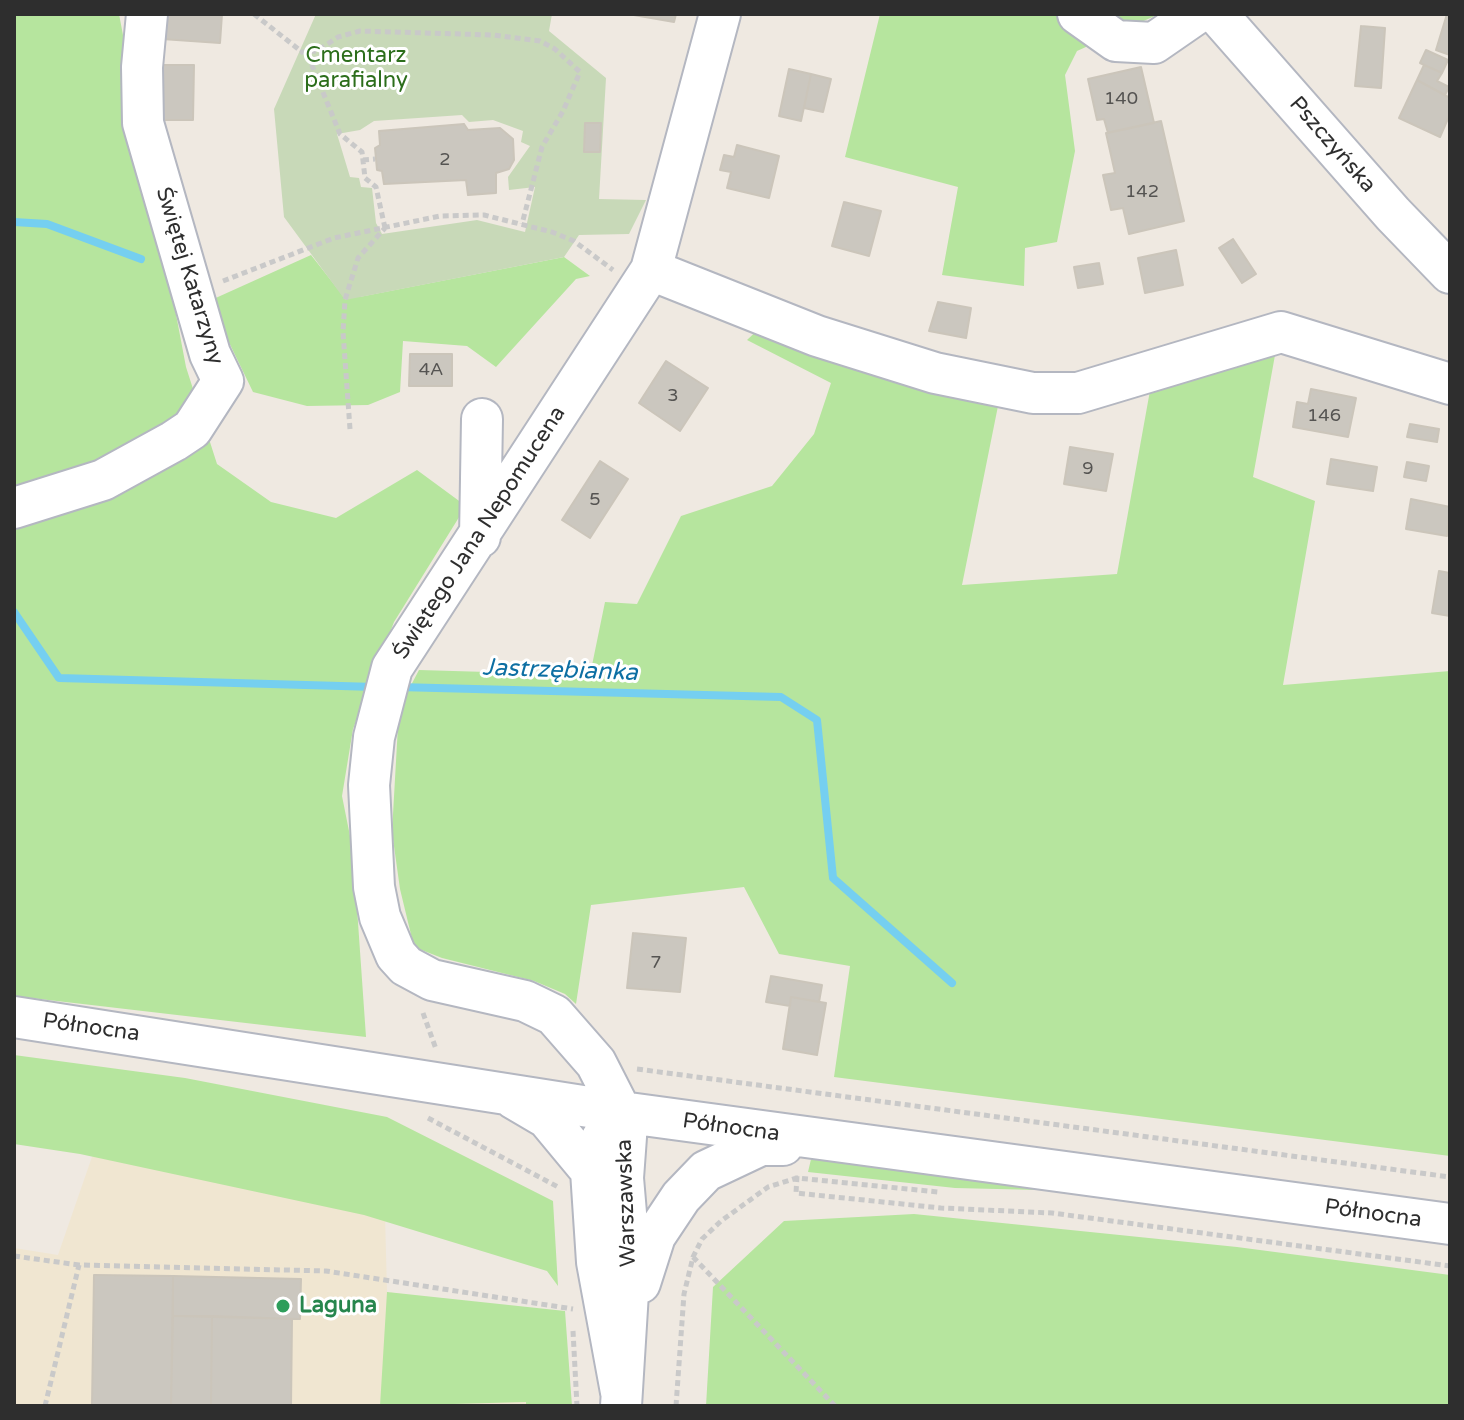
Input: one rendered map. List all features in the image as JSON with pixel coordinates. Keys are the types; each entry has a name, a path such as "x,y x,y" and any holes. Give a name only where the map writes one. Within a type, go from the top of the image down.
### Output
{"street":[{"name":"Świętej Katarzyny","path":"14,508 103,480 192,429 223,381 210,354 143,123 142,67 147,14"},
{"name":"Świętego Jana Nepomucena","path":"621,1112 596,1063 554,1015 525,1001 432,980 406,966 396,955 380,917 370,847 369,785 374,737 389,680 480,537 635,277 720,14"},
{"path":"1078,14 1116,41 1154,43 1196,14"},
{"name":"Pszczyńska","path":"1217,14 1393,214 1450,273"},
{"path":"635,277 935,373 1033,393 1078,393 1281,332 1450,384"},
{"path":"480,537 482,419"},
{"name":"Północna","path":"14,1017 621,1112 1450,1224"},
{"path":"503,1092 547,1118 577,1180"},
{"name":"Warszawska","path":"621,1112 577,1180 597,1262 621,1399"},
{"name":"Warszawska","path":"621,1112 626,1137 623,1178 630,1260 621,1399"},
{"path":"625,1321 655,1236 681,1197 706,1171 761,1145 845,1144"}],"path":[{"path":"254,14 309,58 340,134 362,152 365,178 376,187 385,228"},
{"path":"302,52 317,51 338,37 360,31 493,35 540,41 555,49 580,72 563,111 542,147 522,224"},
{"path":"363,160 375,159"},
{"path":"192,294 319,242 440,216 484,215 522,224 574,241 635,277"},
{"path":"350,429 343,332 345,300 358,258 385,228"},
{"path":"419,1000 436,1050"},
{"path":"596,1063 1450,1177"},
{"path":"426,1117 577,1180"},
{"path":"676,1406 684,1294 693,1257 702,1239 768,1187 797,1178 796,1193 941,1208 1052,1213 1450,1266"},
{"path":"14,1256 79,1265 326,1271 573,1309"},
{"path":"693,1257 835,1406"},
{"path":"45,1406 79,1265"}],"shaded area":[{"path":"94,1151 385,1215 387,1292 543,1311 556,1406 14,1406 14,1248 58,1255"}],"green space":[{"path":"14,14 119,14 186,367 217,464 271,502 336,518 417,470 466,506 394,622 353,729 342,796 353,851 366,1037 14,996"},
{"name":"Cmentarz parafialny","path":"316,14 552,14 549,31 606,78 599,199 646,200 629,234 579,235 564,257 345,300 284,217 274,109","holes":["462,115 469,122 493,120 523,131 521,142 530,146 508,177 509,190 535,187 525,232 477,220 382,234 376,223 372,188 361,187 359,178 350,177 337,134 360,130 374,121"]},
{"path":"880,14 1159,14 1077,51 1065,75 1075,151 1057,242 1025,248 1024,286 942,275 958,187 845,157"},
{"path":"311,255 337,288 359,297 564,257 590,276 576,279 496,367 467,346 403,341 400,392 368,405 307,406 253,392 209,301"},
{"path":"764,324 830,351 998,406 962,585 1117,574 1151,385 1277,344 1253,477 1315,501 1283,685 1450,671 1450,1156 834,1077 850,966 779,954 744,887 591,905 576,1004 565,994 534,981 442,958 414,947 400,889 392,832 399,708 419,670 590,675 605,602 637,604 681,516 772,486 814,434 831,383 747,340"},
{"path":"14,1055 185,1078 387,1117 553,1201 558,1286 547,1271 364,1215 80,1154 14,1144"},
{"path":"812,1155 1450,1243 1039,1190 955,1188 808,1172"},
{"path":"914,1214 1237,1247 1450,1275 1450,1406 706,1406 713,1287 784,1221"},
{"path":"387,1292 565,1311 572,1406 526,1406 526,1402 380,1406"}],"building":[{"path":"163,14 222,14 220,43 162,39"},
{"path":"628,14 676,14 674,22"},
{"path":"1447,14 1450,14 1450,55 1436,50"},
{"path":"1361,26 1385,28 1381,88 1355,86"},
{"path":"1426,50 1448,60 1442,73 1420,63"},
{"path":"163,65 194,65 193,120 163,120"},
{"path":"1424,65 1442,73 1437,81 1449,87 1445,95 1417,80"},
{"path":"1141,67 1154,123 1108,133 1104,119 1097,120 1088,79"},
{"path":"789,69 811,74 801,121 779,116"},
{"path":"811,74 831,79 823,112 804,108"},
{"path":"1417,80 1450,98 1450,114 1440,137 1399,118"},
{"path":"1161,121 1184,221 1129,234 1123,208 1111,210 1103,175 1115,173 1106,133"},
{"path":"585,123 601,123 600,152 584,152"},
{"path":"464,124 468,130 500,128 513,139 514,160 509,169 496,173 496,193 468,195 466,180 384,184 382,171 377,170 375,148 380,145 379,131"},
{"path":"737,145 779,156 769,198 727,188 731,172 720,170 724,155 734,157"},
{"path":"844,202 881,211 869,256 832,246"},
{"path":"1233,239 1256,274 1242,283 1219,248"},
{"path":"1176,250 1183,285 1145,293 1138,258"},
{"path":"1099,263 1103,284 1078,288 1074,267"},
{"path":"938,302 971,308 966,338 929,331"},
{"path":"410,354 452,354 452,386 409,386"},
{"path":"666,361 708,388 680,431 639,403"},
{"path":"1311,389 1356,398 1348,437 1293,427 1297,402 1308,404"},
{"path":"1410,424 1439,429 1437,442 1407,437"},
{"path":"1070,447 1113,454 1106,491 1064,484"},
{"path":"1331,459 1377,467 1373,491 1327,484"},
{"path":"600,461 628,479 590,538 562,520"},
{"path":"1407,462 1429,466 1426,481 1404,477"},
{"path":"1411,499 1450,507 1447,536 1406,529"},
{"path":"1439,571 1450,573 1450,616 1432,613"},
{"path":"633,933 686,938 680,992 627,988"},
{"path":"771,976 822,985 819,1002 791,997 790,1006 766,1002"},
{"path":"791,997 826,1003 817,1055 783,1049"},
{"path":"94,1275 173,1276 171,1406 92,1406"},
{"path":"173,1276 301,1279 300,1319 173,1316"},
{"path":"173,1316 212,1316 211,1406 171,1406"},
{"path":"212,1316 292,1319 291,1406 211,1406"}],"waterway":[{"path":"14,222 47,224 141,259"},
{"name":"Jastrzębianka","path":"14,612 59,678 376,687"},
{"name":"Jastrzębianka","path":"398,687 781,697 817,720 833,878 952,983"}],"place":[{"name":"Laguna","path":"283,1306"}]}
